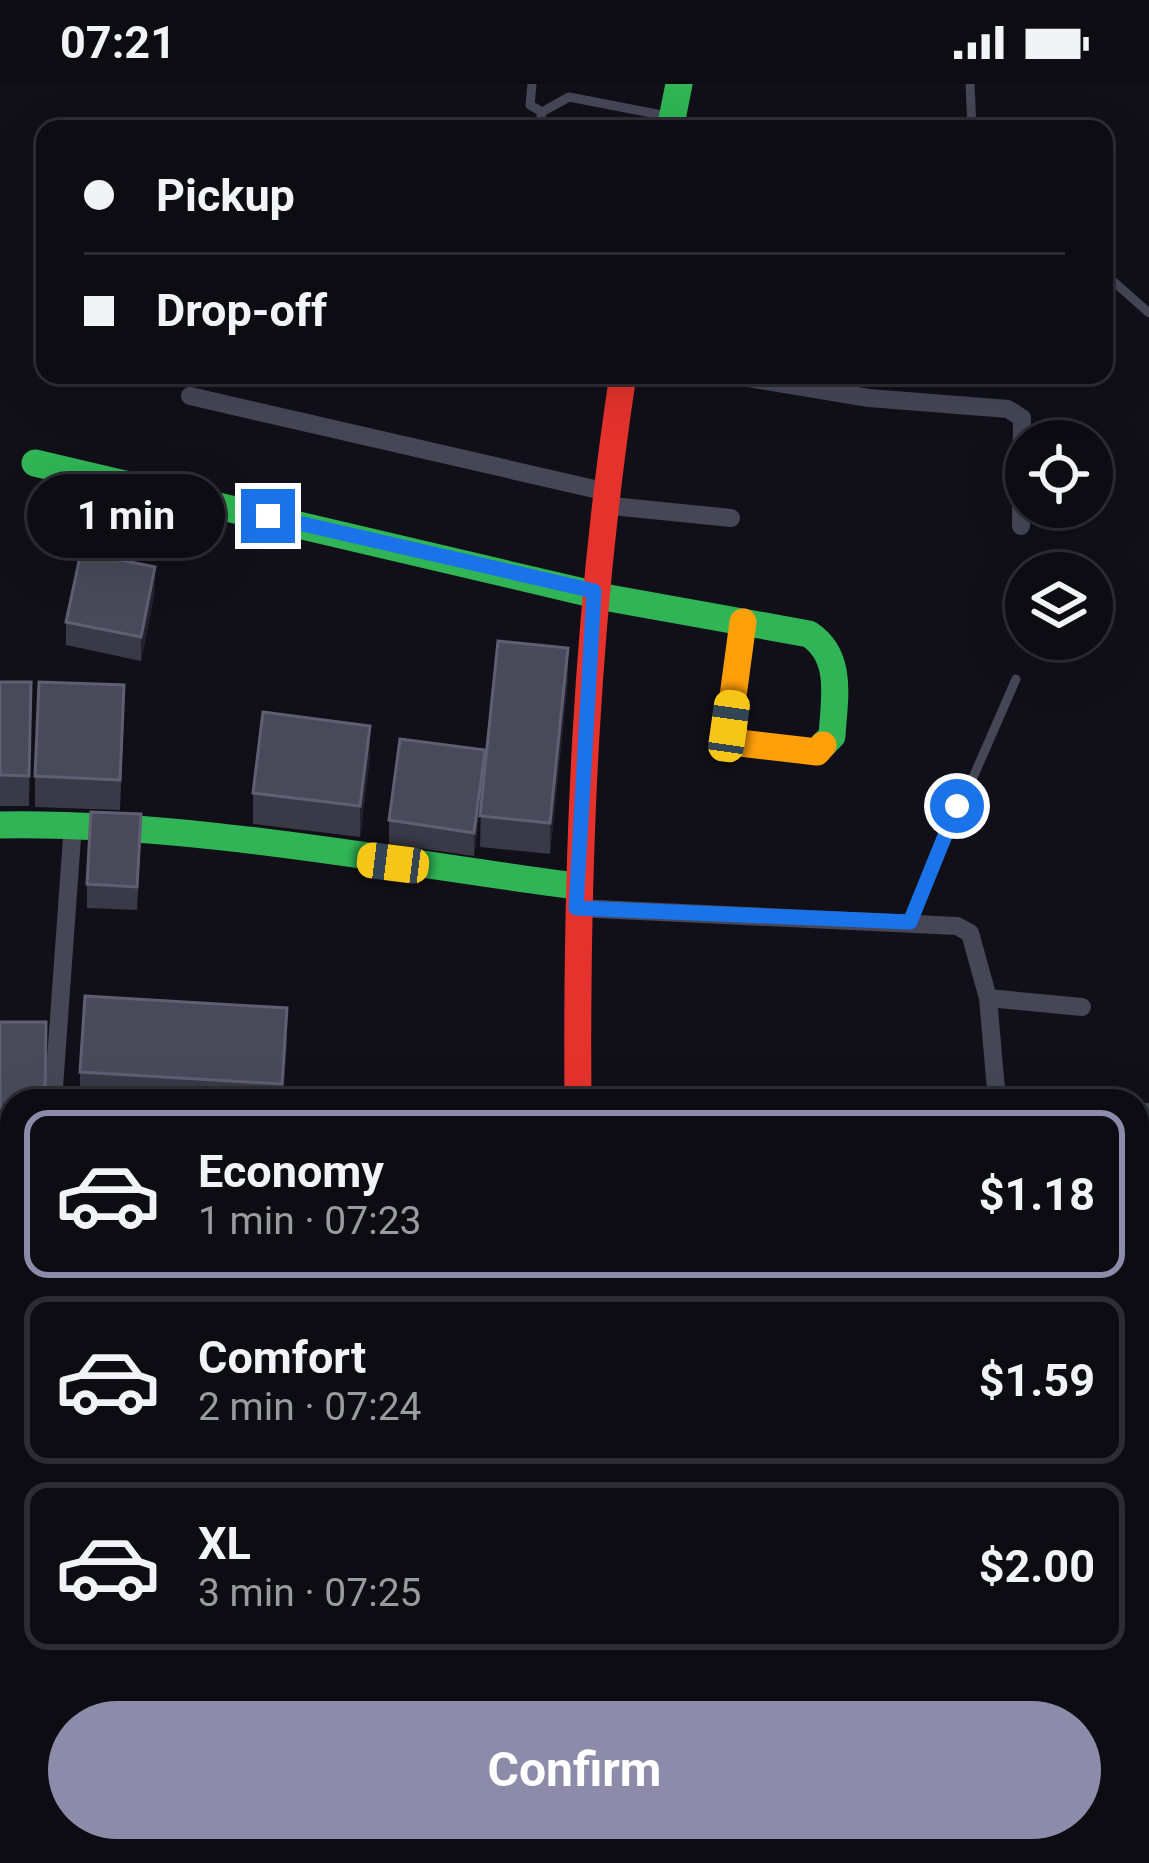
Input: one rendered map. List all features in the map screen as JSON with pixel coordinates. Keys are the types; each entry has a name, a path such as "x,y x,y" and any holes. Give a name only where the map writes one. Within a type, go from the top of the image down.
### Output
{"street":[{"path":"672,120 679,84"},
{"path":"578,1089 576,897 594,591 622,384"},
{"path":"784,384 868,398 1008,410 1022,420"},
{"path":"190,396 603,498 731,518"},
{"path":"35,463 819,639 833,663 832,736 817,752 740,743 733,736 729,726 742,622"},
{"path":"0,824 73,824 576,897 957,926 970,933 988,998 997,1089"},
{"path":"54,1089 73,824"},
{"path":"988,998 1082,1007"}],"lane":[{"path":"532,84 530,105 542,112"},
{"path":"970,84 972,120"},
{"path":"540,120 542,112 569,97 659,120"},
{"path":"1113,281 1149,314"},
{"path":"910,922 1016,680"}],"building":[{"path":"81,552 155,567 141,637 66,622"},
{"path":"498,641 568,648 550,823 480,816"},
{"path":"0,682 31,682 29,776 0,775"},
{"path":"39,682 124,685 120,780 35,776"},
{"path":"263,712 370,726 360,806 253,793"},
{"path":"400,739 485,750 474,833 389,820"},
{"path":"91,812 141,814 137,887 87,884"},
{"path":"85,996 287,1008 282,1084 80,1072"},
{"path":"0,1022 46,1022 45,1089 0,1089"}],"traffic: fast":[{"path":"672,120 679,84"},
{"path":"35,463 609,598 809,634 828,655 834,680 832,736 823,745"},
{"path":"0,825 217,836 576,886"}],"traffic: slow":[{"path":"743,622 729,726 740,743 817,752 823,745"}],"traffic: jam":[{"path":"578,1089 586,737 600,556 622,384"}],"route":[{"path":"268,516 594,591 584,698 576,908 910,922 938,863 957,806"}]}
